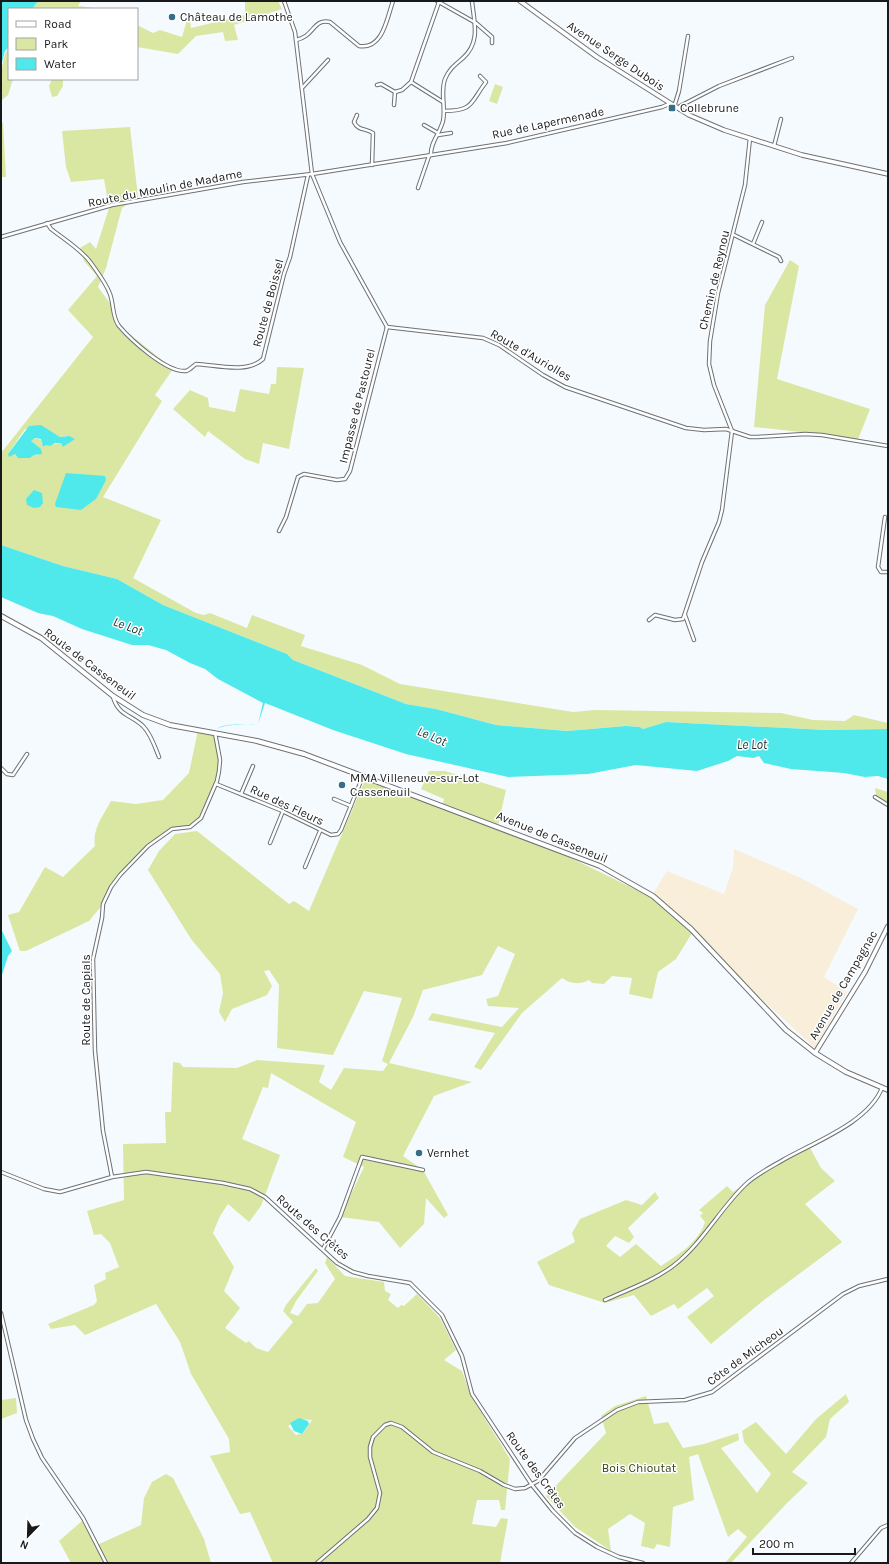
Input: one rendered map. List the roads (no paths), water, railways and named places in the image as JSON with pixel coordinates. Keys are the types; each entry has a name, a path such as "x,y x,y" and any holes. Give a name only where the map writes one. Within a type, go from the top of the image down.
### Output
{"main road":[{"name":"Route de Casseneuil","path":"1,616 41,638 113,696 143,715 170,725 215,733"},
{"name":"Avenue de Casseneuil","path":"215,733 257,741 304,754 600,866 653,896 691,929 786,1030 815,1053 846,1072 888,1090"}],"street":[{"path":"284,1 295,32 312,174 340,242 387,327"},
{"path":"296,40 305,38 320,22 325,21 330,22 359,46 371,45 380,37 393,1"},
{"path":"418,188 430,156 430,149 438,134 444,111 443,89 445,80 452,67 468,54 472,47 476,32 476,23 472,1"},
{"name":"Avenue Serge Dubois","path":"520,1 597,57 669,104 703,122 774,146 830,162 888,174"},
{"path":"377,85 381,84 395,92 402,90 411,82 438,2 476,23 492,38 492,43"},
{"path":"674,107 679,91 688,36"},
{"path":"678,109 680,106 719,86 792,58"},
{"path":"302,89 328,60"},
{"path":"444,111 457,111 472,104 486,82 480,76"},
{"path":"411,82 444,102"},
{"path":"394,105 395,92"},
{"name":"Rue de Lapermenade","path":"312,174 430,156 508,142 662,107 669,104"},
{"path":"357,115 354,122 356,126 363,130 369,130 373,133 372,165"},
{"path":"774,146 781,119"},
{"path":"424,125 438,134 451,133"},
{"name":"Chemin de Reynou","path":"685,615 702,562 720,522 732,431 714,385 709,364 714,315 745,185 750,138"},
{"name":"Route du Moulin de Madame","path":"1,237 112,205 243,182 312,174"},
{"name":"Route de Boissel","path":"47,223 51,230 90,261 105,283 110,295 112,310 119,325 163,364 172,369 184,371 196,364 247,367 258,364 263,359 290,257 308,175"},
{"path":"753,244 762,222"},
{"path":"734,235 779,257 781,261"},
{"name":"Route d'Auriolles","path":"387,327 478,336 499,345 543,375 565,387 686,428 732,431 750,437 805,434 822,435 888,446"},
{"name":"Impasse de Pastourel","path":"279,531 286,517 298,477 304,474 337,480 345,479 350,471 387,327"},
{"path":"885,517 878,567 881,572 888,572"},
{"path":"649,620 655,615 680,620 683,619 685,615"},
{"path":"685,615 694,640"},
{"path":"113,696 116,707 125,715 145,727 159,757"},
{"name":"Route de Capials","path":"112,1177 103,1131 95,1051 93,959 102,918 102,904 111,887 120,875 148,846 172,829 190,827 201,818 216,784 220,760 215,733"},
{"path":"1,768 7,774 13,776 27,754"},
{"path":"241,794 253,766"},
{"name":"Rue des Fleurs","path":"216,784 283,811 320,831 331,835 338,834 363,776"},
{"path":"875,797 888,805"},
{"path":"334,799 351,806"},
{"path":"270,843 283,811"},
{"path":"305,867 320,831"},
{"name":"Avenue de Campagnac","path":"815,1053 865,972 888,926"},
{"path":"605,1300 650,1280 672,1266 691,1250 747,1183 782,1161 858,1118 879,1096 882,1088"},
{"path":"323,1249 340,1217 362,1157 423,1170"},
{"name":"Route des Crètes","path":"1,1172 44,1189 60,1192 112,1177 146,1172 223,1183 250,1189 265,1197 337,1262 353,1272 410,1283 442,1315 462,1356 472,1394 532,1485 553,1512 575,1532 597,1547 619,1557 643,1563"},
{"name":"Côte de Micheou","path":"532,1485 542,1476 561,1452 575,1438 617,1410 638,1402 685,1400 712,1392 843,1294 859,1286 888,1278"},
{"path":"1,1313 26,1420 33,1439 42,1458 83,1518 106,1563"},
{"path":"317,1563 368,1519 377,1508 380,1493 370,1457 370,1448 377,1432 388,1424 395,1424 405,1428 433,1452 480,1471 509,1488 520,1489 532,1485"},
{"path":"851,1563 882,1528 888,1525"}],"water":[{"path":"1,1 38,1 33,8 8,8 8,48 5,51 1,66"},
{"path":"41,425 60,437 69,436 75,439 63,447 61,443 55,443 50,446 46,445 43,447 41,439 35,438 31,441 41,449 42,454 34,455 30,458 18,458 15,454 9,457 8,454 29,426"},
{"path":"66,473 105,476 106,480 96,499 81,510 56,507 55,504"},
{"path":"34,490 42,493 43,503 40,507 34,508 27,505 26,499"},
{"name":"Le Lot","path":"1,545 63,566 117,579 163,605 287,654 293,660 406,704 436,709 496,725 567,731 626,726 640,727 643,729 666,722 826,730 888,729 888,779 878,776 865,777 844,773 791,769 764,763 759,756 753,758 737,756 728,761 697,771 636,765 588,774 508,777 406,754 333,730 265,703 258,724 263,703 218,679 205,669 166,650 148,645 132,645 82,629 53,616 38,613 1,597"},
{"path":"1,929 12,951 8,956 1,978"},
{"path":"299,1418 308,1421 309,1424 302,1434 294,1431 290,1423"}],"place":[{"name":"Château de Lamothe","path":"172,17"},
{"name":"Collebrune","path":"672,108"},
{"name":"MMA Villeneuve-sur-Lot Casseneuil","path":"342,785"},
{"name":"Vernhet","path":"419,1153"}],"park label":[{"name":"Bois Chioutat","path":"639,1468"}]}
